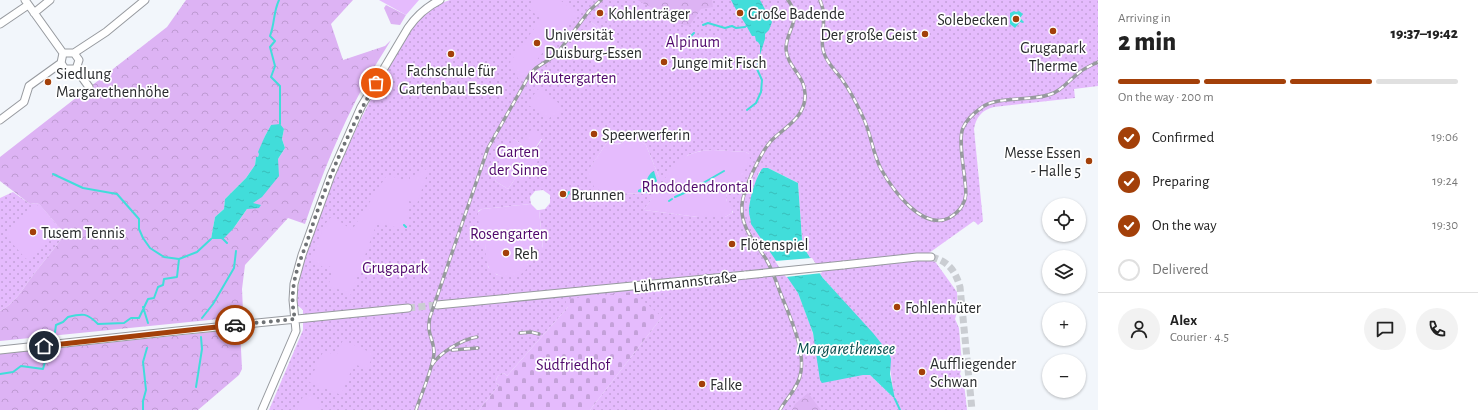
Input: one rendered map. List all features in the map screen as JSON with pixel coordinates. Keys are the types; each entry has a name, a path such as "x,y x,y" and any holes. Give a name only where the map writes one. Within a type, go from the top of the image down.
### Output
{"street":[{"path":"34,13 50,0"},
{"path":"63,53 74,53 106,32 145,0"},
{"path":"262,410 296,331 293,291 302,255 331,175 343,147 361,107 408,28 414,19 424,9 440,0"},
{"path":"0,24 26,2 63,53 61,63 29,86 24,102 0,120"},
{"path":"74,53 79,60 76,69"},
{"path":"61,63 65,69 76,69"},
{"path":"76,69 89,87"},
{"name":"Lührmannstraße","path":"438,305 917,257 932,257"},
{"path":"0,350 408,308"}],"green space":[{"path":"186,0 353,0 331,24 343,60 385,46 391,40 367,79 339,136 324,171 305,224 288,218 245,265 242,289 243,311 239,317 0,341 0,311 11,304 19,295 65,234 39,204 30,204 0,181 0,157 167,27","holes":["271,125 284,129 282,139 285,148 278,159 278,176 247,209 233,229 211,239 215,217 224,209 225,199 246,178 255,165 256,157 258,157 265,136"]},
{"path":"379,0 419,0 406,15"},
{"name":"Grugapark","path":"450,0 1098,0 1098,86 1074,89 1075,98 994,107 983,112 976,121 974,129 983,221 978,225 974,221 929,253 957,292 958,309 955,319 959,328 962,365 960,374 964,383 967,410 590,410 662,317 568,307 507,376 504,373 498,376 496,383 499,385 479,410 269,410 303,330 303,310 297,305 301,274 313,234 340,164 367,107 407,34 422,15 435,6","holes":["591,22 613,40 601,57","630,136 633,136 646,145 659,177 646,194 621,193 610,190 603,191 603,188 588,171 608,141 617,144 625,141","514,139 521,144 542,139 534,151 523,180 517,176 508,189 495,181 503,169","713,150 746,152 749,154 726,196 727,202 733,212 725,217 698,217 644,210 666,178 688,155 700,151","768,168 798,183 804,248 822,277 842,299 890,367 894,398 870,375 863,375 815,341 798,293 749,212 750,202 759,172","543,190 550,195 550,203 545,209 539,210 543,248 528,250 528,265 514,276 497,275 488,267 485,243 478,211 482,209 531,204 530,197 535,191"]},
{"name":"Universität Duisburg-Essen","path":"534,0 560,0 577,13 560,30 520,82 510,62 541,19 528,8"},
{"path":"637,0 712,0 713,7 701,9 689,26 671,22 666,13 654,9"},
{"path":"386,5 406,15 400,25 391,24 384,8"},
{"path":"591,22 613,39 601,57 605,60 601,65 573,45"},
{"path":"538,89 560,104 557,108 561,110 556,119 551,116 549,119 527,104"},
{"name":"Garten der Sinne","path":"531,130 542,138 534,150 539,159 524,181 517,176 508,189 495,181 503,169 500,166 499,160 514,139 521,144"},
{"path":"632,135 646,145 659,180 649,194 621,193 610,190 603,191 602,188 596,191 587,172 608,141 619,144"},
{"name":"Rhododendrontal","path":"713,150 746,152 749,154 750,159 736,190 729,189 726,196 727,202 733,203 732,213 725,217 698,217 644,210 671,169 678,162 687,156 698,152"},
{"path":"429,168 417,204 407,200 407,229 377,223 350,296 342,290 328,287 333,269 326,264 324,268 312,259 324,225 332,216 352,230 387,175 400,179 410,179 410,177"},
{"path":"13,192 30,204 39,204 65,234 19,295 11,304 0,311 0,198"},
{"name":"Tusem Tennis","path":"39,204 61,230 26,259 4,234"},
{"name":"Rosengarten","path":"531,204 539,210 543,249 528,250 527,268 519,275 508,277 492,272 486,259 485,244 480,244 478,212 482,209"},
{"name":"Südfriedhof","path":"633,292 662,317 590,410 479,410 499,385 496,383 498,376 504,373 507,376 568,307 566,304 566,299"},
{"path":"240,329 242,369 239,375 198,410 0,410 0,354"},
{"path":"343,340 374,354 367,369 354,364 341,395 309,382 324,350 336,356"},
{"path":"808,393 821,410 792,410 795,404"},
{"path":"304,394 321,401 318,410 297,410"}],"water":[{"path":"731,0 760,0 772,22 769,30 765,34 760,55 760,45 756,41 755,36 752,36 747,27 745,27 746,25"},
{"name":"Solebecken","path":"1019,11 1023,14 1020,18 1024,22 1020,22 1015,28 1010,24 1010,13"},
{"path":"280,124 284,129 282,139 285,148 278,159 279,176 262,197 253,203 261,205 259,208 247,209 233,229 223,239 211,239 215,217 224,209 225,199 246,178 255,165 256,157 258,157 259,154 258,152 271,125"},
{"name":"Margarethensee","path":"763,168 768,168 798,183 804,248 822,277 873,333 889,353 891,359 890,374 895,399 870,375 822,383 820,380 813,333 798,293 751,224 749,211 750,201 755,182"},
{"path":"654,171 657,181 648,193 638,192 649,175"}],"pier":[{"path":"812,258 822,273 786,277 775,261"}],"waterway":[{"path":"279,0 270,36 275,41 270,47 275,66 271,77 280,86 280,124"},
{"path":"703,25 708,23 725,28 732,26 736,28 745,27"},
{"path":"686,41 694,33"},
{"path":"747,110 756,103 761,92 762,80 757,69 760,55"},
{"path":"675,197 691,190 724,171"},
{"path":"53,174 83,188 117,194 139,219 139,229 150,248 164,257 179,259"},
{"path":"563,194 566,197 569,192"},
{"path":"55,332 56,325 63,322 68,317 77,315 88,316 98,324 124,323 131,318 139,318 148,299 154,298 158,287 163,285 164,279 177,277 179,259 197,252 211,239"},
{"path":"223,239 227,243"},
{"path":"202,318 213,304 234,268 236,251"},
{"path":"143,307 148,323"},
{"path":"196,387 202,349 201,337"},
{"path":"143,410 143,401 146,390 143,362 147,348"},
{"path":"0,374 13,372 21,366 43,369 46,358"},
{"path":"895,399 900,410"}],"tunnel":[{"path":"931,257 942,261 950,267 956,276 960,287 972,410"},
{"path":"408,308 437,305"}],"railway":[{"path":"416,410 429,374 434,353 429,328 430,317 488,148 530,74 536,68 556,55 589,11 601,0"},
{"path":"780,410 799,381 802,366 799,345 792,322 770,267 749,234 743,220 742,205 749,181 758,161 772,140 793,122 801,112 804,105 805,90 803,84 787,56 786,49 788,36 794,19 792,7 788,0"},
{"path":"820,0 824,15 822,47 825,57 847,87 860,110 868,128 878,162 892,187 909,206 929,219 939,220 949,218 955,214 964,203 966,191 961,139 964,125 973,115 987,104 1004,100 1041,97 1053,93 1061,89 1076,75 1098,62"},
{"path":"520,333 531,332 539,334"},
{"path":"432,365 435,360 452,347 471,338 477,337"},
{"path":"452,350 478,348"}],"way so far":[{"path":"235,325 295,319 293,291 302,255 331,175 343,147 361,107 376,83"}],"place":[{"name":"Kohlenträger","path":"600,13"},
{"name":"Große Badende","path":"740,13"},
{"name":"Solebecken","path":"1016,19"},
{"name":"Grugapark Therme","path":"1053,31"},
{"name":"Der große Geist","path":"925,34"},
{"name":"Universität Duisburg-Essen","path":"537,43"},
{"name":"Fachschule für Gartenbau Essen","path":"451,54"},
{"name":"Junge mit Fisch","path":"664,62"},
{"name":"Siedlung Margarethenhöhe","path":"48,82"},
{"name":"Speerwerferin","path":"594,134"},
{"name":"Messe Essen - Halle 5","path":"1089,161"},
{"name":"Brunnen","path":"563,194"},
{"name":"Tusem Tennis","path":"33,232"},
{"name":"Flötenspiel","path":"732,244"},
{"name":"Reh","path":"506,253"},
{"name":"Fohlenhüter","path":"897,307"},
{"name":"Auffliegender Schwan","path":"922,372"},
{"name":"Falke","path":"702,384"}],"route":[{"path":"44,346 235,325"}],"park label":[{"name":"Alpinum","path":"693,41"},
{"name":"Kräutergarten","path":"573,77"}]}
